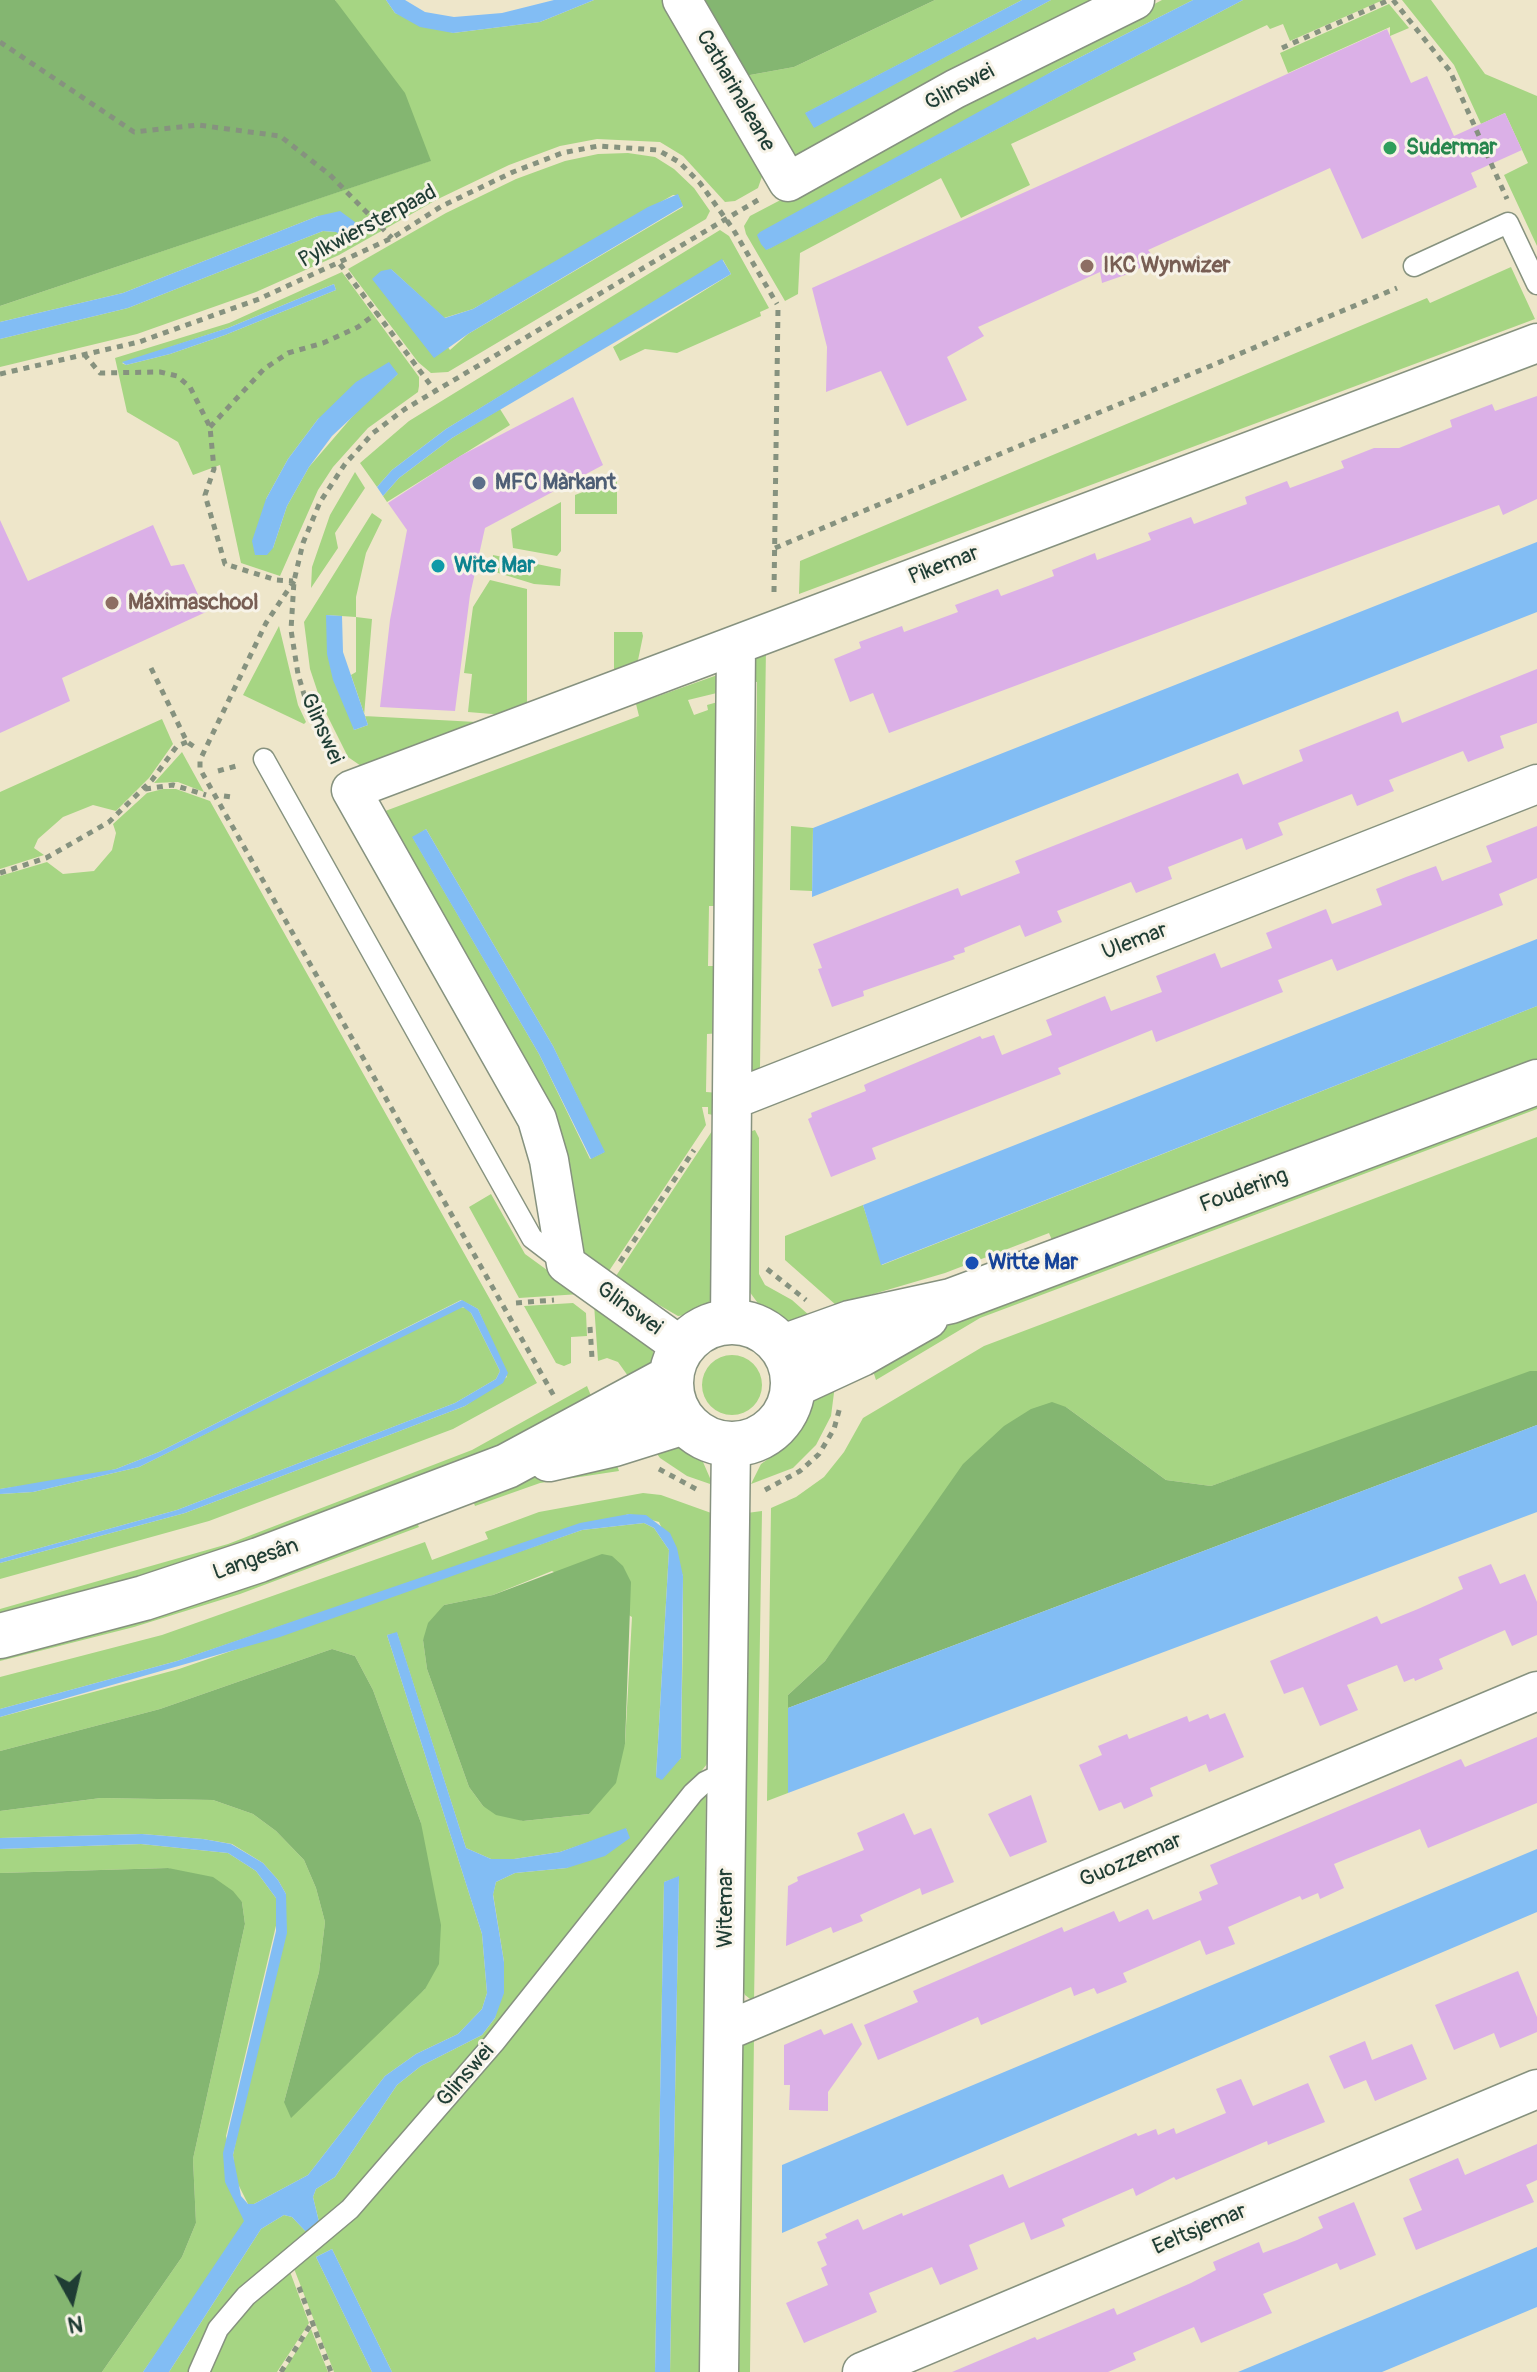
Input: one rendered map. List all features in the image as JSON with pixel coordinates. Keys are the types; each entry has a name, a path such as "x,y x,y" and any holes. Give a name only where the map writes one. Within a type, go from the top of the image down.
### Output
{"street":[{"name":"Catharinaleane","path":"682,0 788,182"},
{"name":"Glinswei","path":"788,182 955,89 1135,0"},
{"name":"Pikemar","path":"351,790 578,695 616,691 1537,343"},
{"path":"730,1321 736,646"},
{"name":"Ulemar","path":"732,1100 1537,784"},
{"name":"Glinswei","path":"351,790 537,1119 549,1160 566,1264 676,1362"},
{"name":"Foudering","path":"788,1366 837,1366 900,1334 951,1301 1537,1082"},
{"path":"730,1321 750,1324 768,1333 788,1366 790,1403 774,1427 750,1442 731,1444 697,1434 684,1422 673,1401 676,1362 695,1333 712,1324 730,1321"},
{"name":"Langesân","path":"0,1636 144,1598 259,1560 507,1466 676,1362"},
{"name":"Langesân","path":"507,1466 577,1454 684,1422"},
{"name":"Witemar","path":"719,2372 726,2031 731,1444"},
{"name":"Guozzemar","path":"726,2031 1537,1691"},
{"name":"Eeltsjemar","path":"862,2372 1537,2089"}],"lane":[{"path":"1414,266 1508,223 1537,284"},
{"path":"264,759 532,1238 566,1264"},
{"name":"Glinswei","path":"199,2372 218,2329 246,2296 350,2209 494,2043 693,1793 705,1782 726,1772"}],"path":[{"path":"1282,48 1391,0 1450,71 1516,219 1508,223"},
{"path":"0,42 134,132 198,125 280,136 330,175 392,238"},
{"name":"Pylkwiersterpaad","path":"0,374 139,342 212,317 340,264 392,238 442,206 513,172 562,153 598,146 658,150 679,162 700,183 725,218 777,306 775,548"},
{"name":"Glinswei","path":"351,790 309,711 298,674 291,630 294,581 303,543 320,502 345,464 373,433 435,391 725,218"},
{"path":"340,264 435,391"},
{"path":"774,629 775,548 1404,285"},
{"path":"210,427 276,361 288,353 358,327 378,312"},
{"path":"84,354 100,373 160,372 177,376 190,387 210,427 214,469 205,495 225,564 276,580 294,581"},
{"path":"294,581 266,623 200,760 200,769 554,1396"},
{"path":"151,668 187,742 196,748"},
{"path":"0,873 46,858 109,822 143,790 177,746 187,742"},
{"path":"143,790 173,785 206,795"},
{"path":"619,1264 697,1146"},
{"path":"765,1256 771,1276 809,1303 837,1366"},
{"path":"288,2259 331,2372"},
{"path":"281,2372 312,2323"}],"green space":[{"path":"0,0 335,0 405,93 431,161 0,306"},
{"path":"335,0 386,0 395,13 453,33 540,22 594,0 670,0 766,165 758,188 735,201 725,202 683,156 660,142 597,139 560,146 509,165 438,199 339,255 256,292 137,334 0,367 0,339 128,308 323,231 336,232 318,216 123,293 0,322 0,306 430,161"},
{"path":"694,0 935,0 794,67 739,77"},
{"path":"935,0 1022,0 806,113 814,127 1051,0 1111,0 806,161 784,154 739,77 794,67"},
{"path":"1162,0 1193,0 1053,71 766,250 1243,0 1383,0 1290,41 1283,24 1270,29 1267,25 1011,144 1030,185 961,218 941,178 800,253 798,294 785,301 746,234 744,226 750,216"},
{"path":"1402,0 1431,0 1485,74 1537,96 1537,246 1504,175 1528,163 1505,113 1481,124 1454,65"},
{"path":"1389,4 1409,28 1390,36 1390,27 1288,73 1280,53"},
{"path":"628,153 655,157 674,169 694,188 710,211 706,219 448,372 431,373 418,362 348,269 446,213 516,179 565,161 598,154","holes":["673,195 678,195 683,207 468,334 450,350 391,269 444,318 473,309"]},
{"path":"720,230 729,236 769,308 760,312 761,316 677,353 645,349 620,361 613,347 731,274 723,260 446,429 392,470 377,487 360,463 409,421"},
{"path":"1511,267 1535,319 799,594 800,561 1427,298 1430,303"},
{"path":"342,272 419,377 418,392 368,428 333,467 318,490 280,576 241,563 220,465 193,475 178,442 127,412 115,358 229,323","holes":["334,284 336,290 225,335 170,354 126,365 122,363 228,328","398,374 364,403 309,467 287,506 273,548 266,499 288,459 318,419"]},
{"path":"500,409 510,425 387,502 383,496 399,478 452,438"},
{"path":"355,472 365,488 335,533 338,548 311,588 312,567 330,515"},
{"path":"617,479 617,514 575,514 575,495"},
{"path":"561,502 561,551 557,556 513,548 511,529"},
{"path":"372,513 382,520 366,553 356,597 356,617 326,615 354,730 368,725 365,716 495,723 361,766 348,757 322,705 310,669 304,622"},
{"path":"493,555 561,569 560,586 534,584 492,571"},
{"path":"490,580 527,589 527,713 516,716 468,712 472,674 464,673 473,607"},
{"path":"356,617 372,619 364,714 351,675 356,672"},
{"path":"279,626 298,705 306,722 304,724 243,695"},
{"path":"614,632 642,632 643,636 637,665 614,680"},
{"path":"766,647 760,1067 752,1076 742,1055 752,1055 757,682 747,681 747,657"},
{"path":"723,673 725,691 688,700 694,715 708,710 707,705 725,700 722,906 709,906 708,966 722,966 721,1033 707,1034 706,1092 720,1093 719,1116 708,1114 708,1107 702,1107 706,1125 607,1274 587,1259 577,1244 380,813 639,716 636,704","holes":["426,829 553,1046 604,1152 590,1159 539,1054 413,838"]},
{"path":"162,719 173,744 149,778 116,811 93,805 63,817 38,839 34,848 44,855 0,869 0,792"},
{"path":"182,752 204,792 178,782 154,783"},
{"path":"176,789 210,801 537,1383 453,1429 209,1521 0,1579 0,1563 185,1513 465,1406 507,1377 478,1309 461,1300 159,1452 116,1469 78,1478 0,1489 0,876 47,862 63,874 94,871 112,850 116,833 113,824 147,793"},
{"path":"791,826 813,828 812,891 790,890"},
{"path":"1537,1006 1537,1064 1054,1245 1049,1233 945,1273 836,1305 785,1260 785,1236 863,1205 882,1265"},
{"path":"1537,1102 1537,1109 980,1318 876,1380 870,1362 997,1302"},
{"path":"716,1125 711,1300 695,1314 678,1316 614,1279"},
{"path":"755,1130 759,1138 759,1274 765,1285 792,1300 810,1316 784,1325 765,1313 749,1291 749,1132"},
{"path":"1537,1137 1537,1371 1211,1486 1166,1480 1066,1407 858,1616 825,1661 788,1695 788,1793 767,1801 771,1508 796,1497 824,1477 844,1452 863,1418 984,1346"},
{"path":"491,1194 525,1254 580,1294 519,1298 469,1207"},
{"path":"573,1303 586,1313 587,1336 571,1337 571,1363 564,1366 556,1363 524,1306"},
{"path":"594,1304 650,1343 656,1361 628,1376 618,1362 607,1358 598,1361"},
{"path":"459,1307 467,1308 471,1313 500,1371 496,1379 455,1403 177,1510 0,1559 0,1494 33,1492 139,1467"},
{"path":"732,1355 744,1357 753,1364 760,1373 760,1397 753,1406 744,1413 732,1415 720,1413 711,1406 704,1397 702,1385 704,1373 711,1364 720,1357"},
{"path":"1537,1371 1537,1425 788,1708 788,1695 825,1661 963,1464 1004,1426 1031,1409 1052,1402 1066,1407 1166,1480 1211,1486"},
{"path":"835,1385 831,1416 816,1445 793,1468 751,1484 761,1464 782,1449 800,1429 816,1397"},
{"path":"587,1386 594,1403 503,1445 230,1554 0,1618 0,1609 228,1544 472,1450"},
{"path":"652,1447 683,1449 703,1462 713,1485 687,1476 660,1458"},
{"path":"613,1454 619,1471 540,1483 475,1506 472,1498 536,1474"},
{"path":"643,1493 661,1495 714,1514 707,1764 490,2037 346,2204 320,2226 313,2197 316,2189 335,2177 397,2085 421,2066 482,2035 495,2018 504,1962 493,1894 496,1882 515,1873 567,1868 627,1829 560,1852 514,1859 491,1859 466,1848 397,1633 387,1635 482,1934 487,1993 482,2009 458,2034 416,2054 385,2076 308,2175 254,2204 248,2204 236,2180 233,2155 286,1894 278,1880 263,1863 232,1844 203,1839 142,1834 0,1838 0,1811 101,1798 213,1800 253,1814 276,1831 304,1860 325,1922 319,1972 284,2102 425,1989 421,1823 373,1690 355,1656 332,1649 160,1709 0,1751 0,1717 179,1669 582,1530 644,1523 654,1528 669,1550 656,1777 681,1758 683,1621 683,1576 659,1522 629,1514 477,1560 177,1661 0,1709 0,1677 162,1635 425,1542 432,1560 488,1539 485,1532 539,1512","holes":["552,1571 632,1617 625,1744 589,1814 523,1821 483,1806 469,1787 427,1669 423,1640 444,1605 493,1595"]},
{"path":"762,1511 754,2002 745,1995 741,1986 747,1513"},
{"path":"416,1521 419,1527 240,1594 134,1627 0,1661 0,1654"},
{"path":"602,1554 612,1556 623,1566 631,1582 625,1744 616,1783 589,1814 523,1821 496,1815 483,1806 469,1787 427,1669 423,1640 428,1623 444,1605 493,1595"},
{"path":"332,1649 355,1656 373,1690 421,1823 441,1925 439,1964 425,1989 291,2118 284,2102 319,1972 325,1922 304,1860 276,1831 253,1814 213,1800 101,1798 0,1811 0,1751 160,1709"},
{"path":"706,1793 701,2372 670,2372 679,1877 664,1882 655,2372 392,2372 332,2249 316,2257 372,2372 334,2372 293,2266"},
{"path":"141,1844 228,1853 256,1871 276,1898 279,1913 226,2136 245,2221 242,2230 143,2372 102,2372 182,2257 196,2223 193,2159 245,1924 242,1902 168,1868 0,1873 0,1849"},
{"path":"168,1868 213,1877 233,1891 242,1902 245,1924 193,2159 196,2223 182,2257 102,2372 0,2372 0,1873"},
{"path":"754,2035 750,2372 735,2372 742,2043"},
{"path":"284,2215 292,2217 309,2235 191,2372 169,2372 261,2229"},
{"path":"289,2269 309,2323 277,2372 207,2372 226,2334 250,2304"},
{"path":"311,2329 328,2372 283,2372"}],"water":[{"path":"386,0 405,0 425,12 454,17 502,13 554,0 594,0 540,22 453,33 420,27 395,13"},
{"path":"1022,0 1051,0 814,128 805,113"},
{"path":"1193,0 1243,0 771,248 766,250 761,244 757,235 760,232 1053,71"},
{"path":"678,194 683,206 468,334 434,358 372,279 381,271 391,269 445,318 473,309 648,207"},
{"path":"340,211 355,222 353,234 346,239 336,232 323,231 128,308 0,339 0,322 123,293 318,216"},
{"path":"722,259 731,274 452,438 399,478 383,496 377,487 392,470 446,429"},
{"path":"334,284 336,290 225,335 170,354 126,365 122,362 228,328"},
{"path":"389,362 398,374 332,436 309,467 287,506 273,548 267,555 255,555 252,541 266,499 288,459 318,419 356,382"},
{"path":"1537,542 1537,612 812,897 813,828"},
{"path":"326,615 342,616 343,652 368,725 354,730 333,680 327,654"},
{"path":"426,829 553,1046 605,1152 591,1159 539,1054 412,837"},
{"path":"1537,939 1537,1006 881,1265 863,1205"},
{"path":"462,1300 478,1309 508,1373 503,1383 465,1406 185,1513 0,1563 0,1559 177,1510 455,1403 496,1379 500,1371 471,1313 463,1307 139,1467 33,1492 0,1494 0,1489 116,1469 159,1452"},
{"path":"1537,1425 1537,1512 788,1793 788,1708"},
{"path":"629,1514 646,1515 670,1533 683,1576 681,1758 662,1780 656,1777 669,1550 654,1528 644,1523 582,1530 280,1637 0,1717 0,1709 177,1661 580,1523"},
{"path":"397,1632 466,1848 491,1859 514,1859 560,1852 626,1828 630,1838 605,1856 567,1868 515,1873 496,1882 493,1895 504,1962 504,1993 495,2018 482,2035 421,2066 397,2085 335,2177 316,2189 313,2197 320,2226 309,2235 292,2217 284,2215 261,2229 169,2372 143,2372 244,2221 225,2182 223,2153 276,1931 276,1898 256,1871 228,1853 141,1844 0,1849 0,1838 142,1834 203,1839 231,1844 263,1863 278,1880 286,1894 287,1933 233,2155 241,2196 248,2204 254,2204 308,2175 385,2076 416,2054 458,2034 482,2009 487,1993 482,1934 387,1635"},
{"path":"1537,1849 1537,1912 782,2233 782,2165"},
{"path":"679,1876 670,2372 655,2372 664,1882"},
{"path":"1537,2247 1537,2307 1382,2372 1238,2372"},
{"path":"332,2249 392,2372 372,2372 316,2257"}],"building":[{"path":"1387,29 1411,83 1427,76 1454,136 1505,113 1522,150 1471,173 1477,187 1362,239 1330,168 1148,250 1156,260 1128,274 1102,283 1100,272 978,327 984,336 947,357 967,400 907,426 881,371 826,392 827,347 812,288"},
{"path":"1537,396 1537,499 1503,515 1499,505 889,733 873,693 850,702 834,659 861,648 859,642 902,626 904,632 958,612 955,605 998,589 1001,596 1028,586 1054,576 1052,570 1095,553 1097,560 1151,540 1148,533 1191,517 1194,524 1247,504 1245,497 1287,481 1290,488 1344,468 1341,461 1374,448 1399,448 1452,427 1450,420 1492,404 1495,411"},
{"name":"Wite Mar","path":"573,397 603,465 485,528 470,595 455,711 380,707 390,620 407,530 388,503 460,456"},
{"path":"0,520 28,581 153,525 171,566 184,564 206,612 62,678 70,701 0,733"},
{"path":"1537,669 1537,723 1500,736 1504,748 1468,762 1463,751 1389,780 1394,791 1357,806 1352,794 1278,823 1283,835 1246,850 1242,838 1168,867 1172,879 1136,893 1131,882 1057,911 1062,922 1025,937 1020,925 964,948 965,952 953,956 955,959 863,991 864,996 832,1007 818,969 822,968 813,944 958,888 961,896 1020,873 1015,861 1238,773 1243,785 1303,761 1299,750 1398,711 1402,723"},
{"path":"1537,826 1537,878 1499,894 1503,905 1337,971 1332,959 1278,980 1283,992 1156,1042 1152,1030 1058,1068 1061,1074 872,1148 876,1159 831,1177 808,1119 812,1117 811,1113 866,1091 864,1085 868,1083 980,1036 982,1039 994,1035 1002,1055 1052,1035 1046,1020 1105,996 1111,1011 1162,992 1156,976 1215,953 1221,968 1272,948 1266,933 1326,909 1332,924 1382,905 1376,889 1406,877 1436,866 1442,881 1492,862 1486,846"},
{"path":"1491,1564 1500,1584 1525,1574 1537,1602 1537,1635 1512,1646 1505,1630 1439,1659 1443,1669 1415,1681 1414,1678 1404,1682 1397,1665 1347,1685 1358,1710 1320,1726 1303,1687 1284,1694 1270,1661 1377,1616 1381,1624 1418,1609 1463,1589 1458,1577"},
{"path":"1225,1713 1244,1757 1209,1772 1206,1764 1150,1788 1153,1796 1124,1809 1121,1802 1099,1811 1079,1765 1102,1755 1098,1746 1127,1734 1129,1739 1187,1716 1189,1722 1208,1714 1210,1719"},
{"path":"1537,1737 1537,1803 1428,1848 1420,1829 1334,1864 1344,1888 1320,1899 1318,1893 1302,1900 1300,1896 1228,1927 1235,1944 1206,1955 1200,1940 1123,1973 1127,1982 1097,1994 1094,1988 1074,1996 1071,1987 981,2025 978,2017 878,2060 864,2025 918,2002 913,1991 1062,1927 1064,1932 1114,1911 1119,1922 1148,1909 1153,1920 1202,1900 1199,1892 1218,1884 1210,1865 1461,1759 1465,1767"},
{"path":"1031,1795 1047,1842 1010,1857 988,1814"},
{"path":"904,1813 914,1835 931,1828 954,1882 922,1895 920,1888 860,1915 863,1921 833,1933 831,1927 786,1946 788,1886 798,1881 797,1877 864,1850 857,1833"},
{"path":"1518,1971 1537,2017 1537,2032 1500,2048 1494,2033 1454,2050 1435,2005"},
{"path":"852,2023 862,2044 828,2092 828,2111 789,2110 790,2085 784,2085 784,2045 821,2029 824,2035"},
{"path":"1365,2041 1372,2060 1412,2044 1427,2079 1375,2101 1366,2080 1344,2089 1329,2056"},
{"path":"1241,2079 1253,2106 1308,2083 1325,2122 1268,2145 1267,2141 1176,2180 1174,2177 1136,2196 1133,2188 1062,2219 1065,2226 1031,2240 1024,2222 969,2245 978,2269 940,2285 932,2267 869,2293 877,2312 804,2343 786,2303 828,2285 821,2268 827,2265 817,2242 827,2238 825,2234 858,2219 863,2230 1003,2174 1009,2188 1136,2133 1138,2136 1156,2129 1158,2135 1174,2128 1176,2134 1226,2113 1216,2089"},
{"path":"1537,2144 1537,2180 1526,2185 1534,2202 1416,2250 1403,2218 1422,2210 1409,2179 1458,2158 1465,2175"},
{"path":"1354,2202 1376,2255 1340,2270 1337,2263 1263,2294 1272,2313 1201,2343 1194,2327 1133,2353 1136,2360 1108,2372 952,2372 1114,2308 1117,2315 1191,2283 1216,2270 1213,2262 1259,2242 1263,2253 1297,2240 1323,2228 1318,2217"}],"place":[{"name":"Sudermar","path":"1390,148"},
{"name":"IKC Wynwizer","path":"1087,266"},
{"name":"MFC Màrkant","path":"479,483"},
{"name":"Wite Mar","path":"438,566"},
{"name":"Máximaschool","path":"112,603"},
{"name":"Witte Mar","path":"972,1263"}]}
